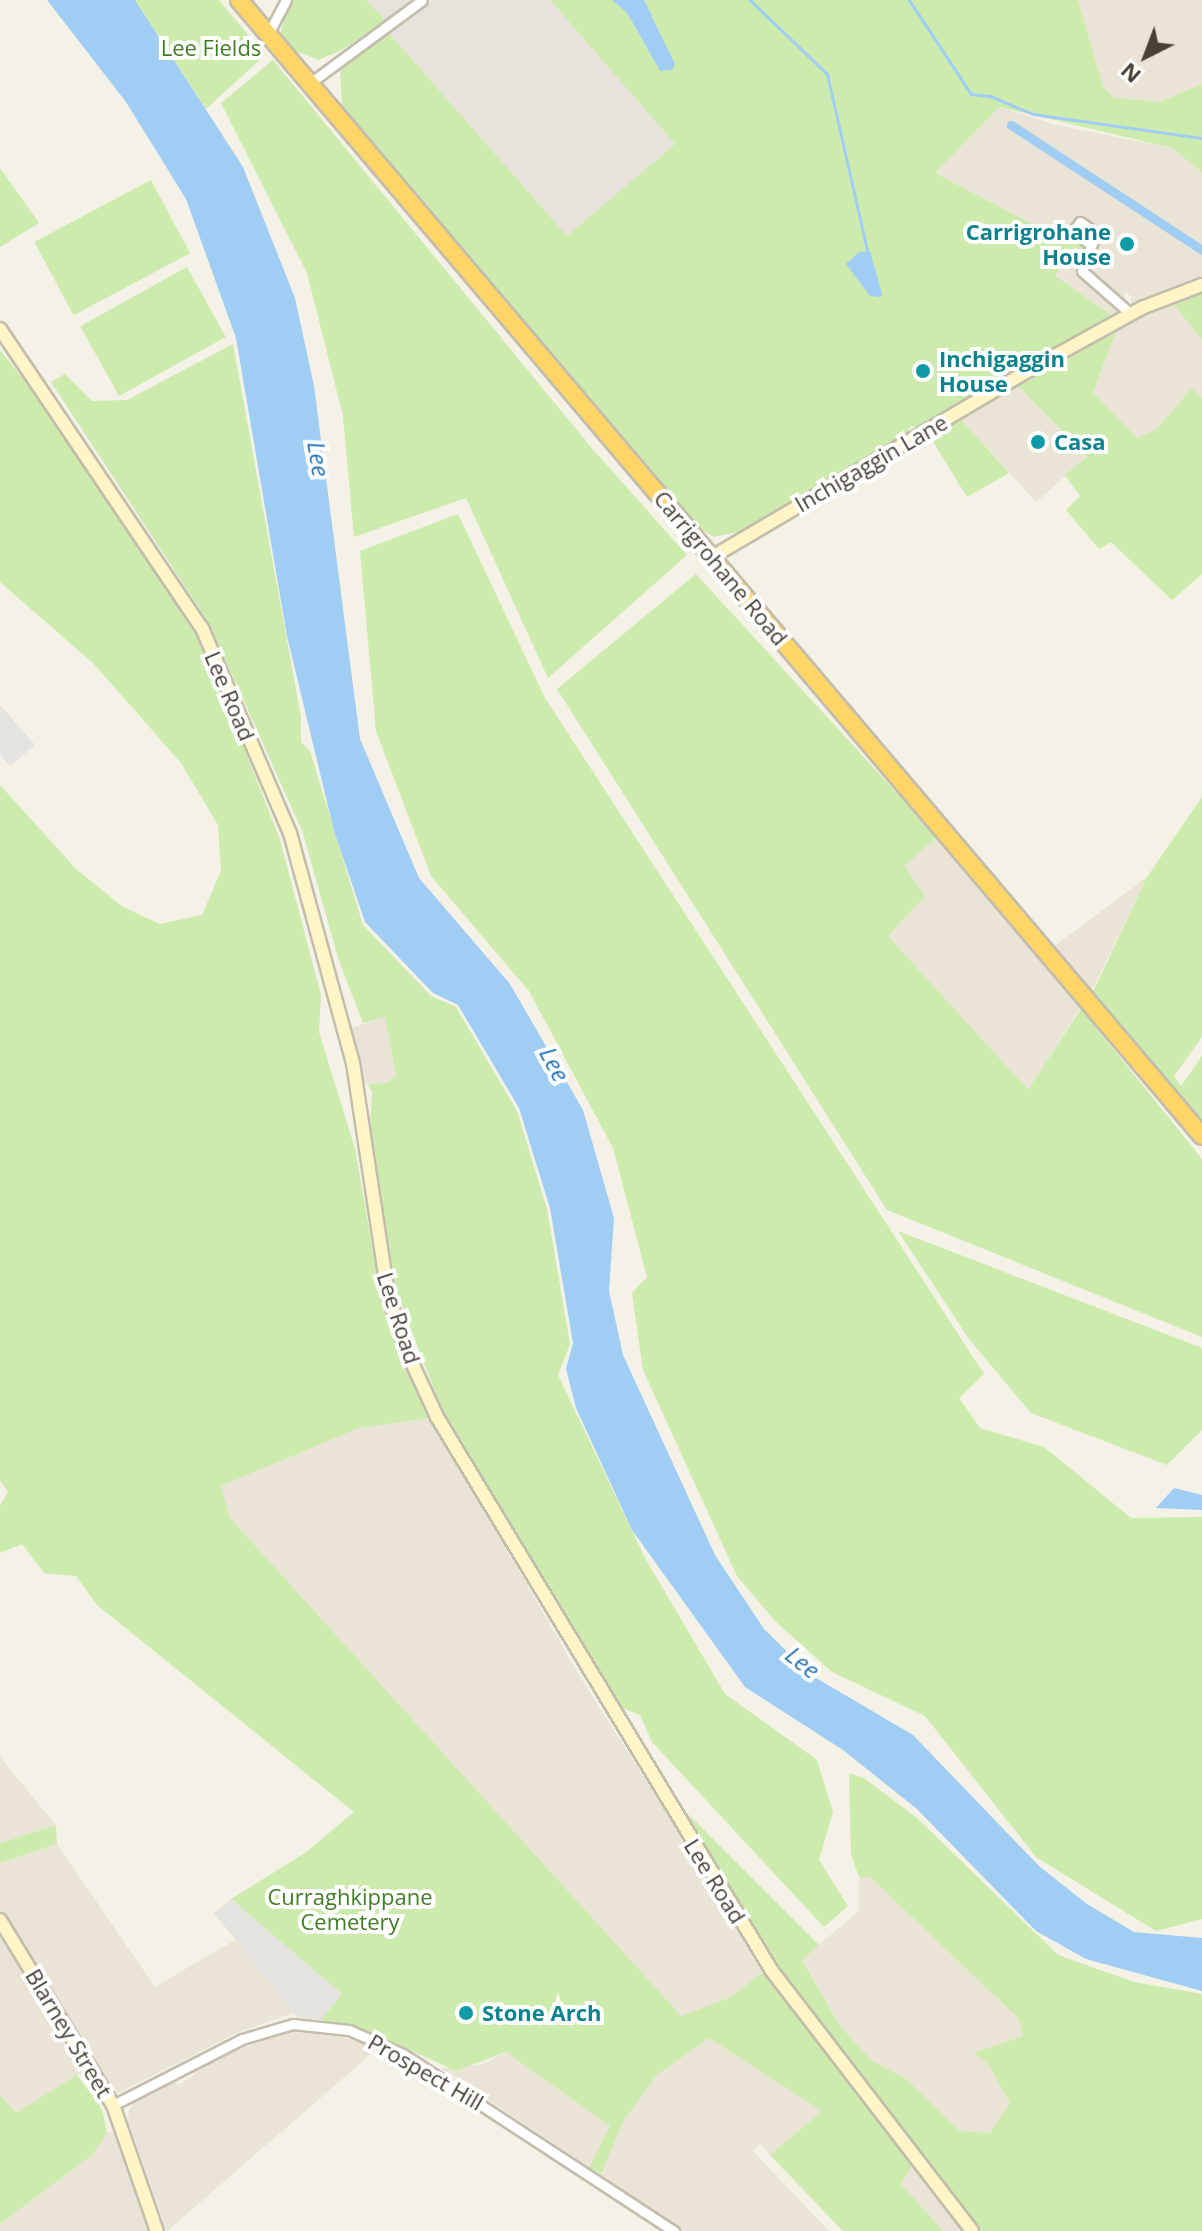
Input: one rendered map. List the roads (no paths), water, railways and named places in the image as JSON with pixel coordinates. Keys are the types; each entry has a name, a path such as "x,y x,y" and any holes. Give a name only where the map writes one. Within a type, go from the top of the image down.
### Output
{"highway":[{"name":"Carrigrohane Road","path":"239,0 1202,1136"}],"street":[{"path":"268,34 286,0"},
{"path":"310,83 422,0"},
{"path":"1089,243 1082,271 1131,314"},
{"name":"Inchigaggin Lane","path":"712,557 1131,314 1202,285"},
{"name":"Lee Road","path":"0,329 202,628 290,833 353,1063 388,1295 407,1352 437,1417 772,1971 972,2231"},
{"name":"Blarney Street","path":"0,1920 113,2105 157,2231"},
{"name":"Prospect Hill","path":"113,2105 242,2039 293,2024 349,2030 403,2054 674,2231"}],"water":[{"name":"Lee","path":"47,0 135,0 243,167 295,298 314,386 360,739 419,878 510,984 583,1110 614,1218 609,1291 623,1355 715,1555 764,1629 811,1675 913,1735 1039,1866 1087,1904 1134,1932 1202,1938 1202,1991 1086,1959 1036,1931 917,1809 843,1750 745,1687 632,1530 576,1408 566,1369 573,1343 550,1208 519,1108 458,1005 433,993 365,922 334,831 287,636 236,338 186,199 126,102"},
{"path":"612,0 644,0 675,64 672,70 660,71 627,13"},
{"path":"870,251 882,294 880,297 870,296 846,264 859,252"},
{"path":"1174,1488 1202,1495 1202,1510 1156,1508"}],"waterway":[{"path":"750,0 827,74 867,250"},
{"path":"909,0 971,94 990,96 1033,114 1202,138"},
{"path":"1011,125 1202,250"}],"place":[{"name":"Carrigrohane House","path":"1127,244"},
{"name":"Inchigaggin House","path":"923,371"},
{"name":"Casa","path":"1038,442"},
{"name":"Stone Arch","path":"466,2013"}],"park label":[{"name":"Lee Fields","path":"211,48"},
{"name":"Curraghkippane Cemetery","path":"350,1908"}]}
